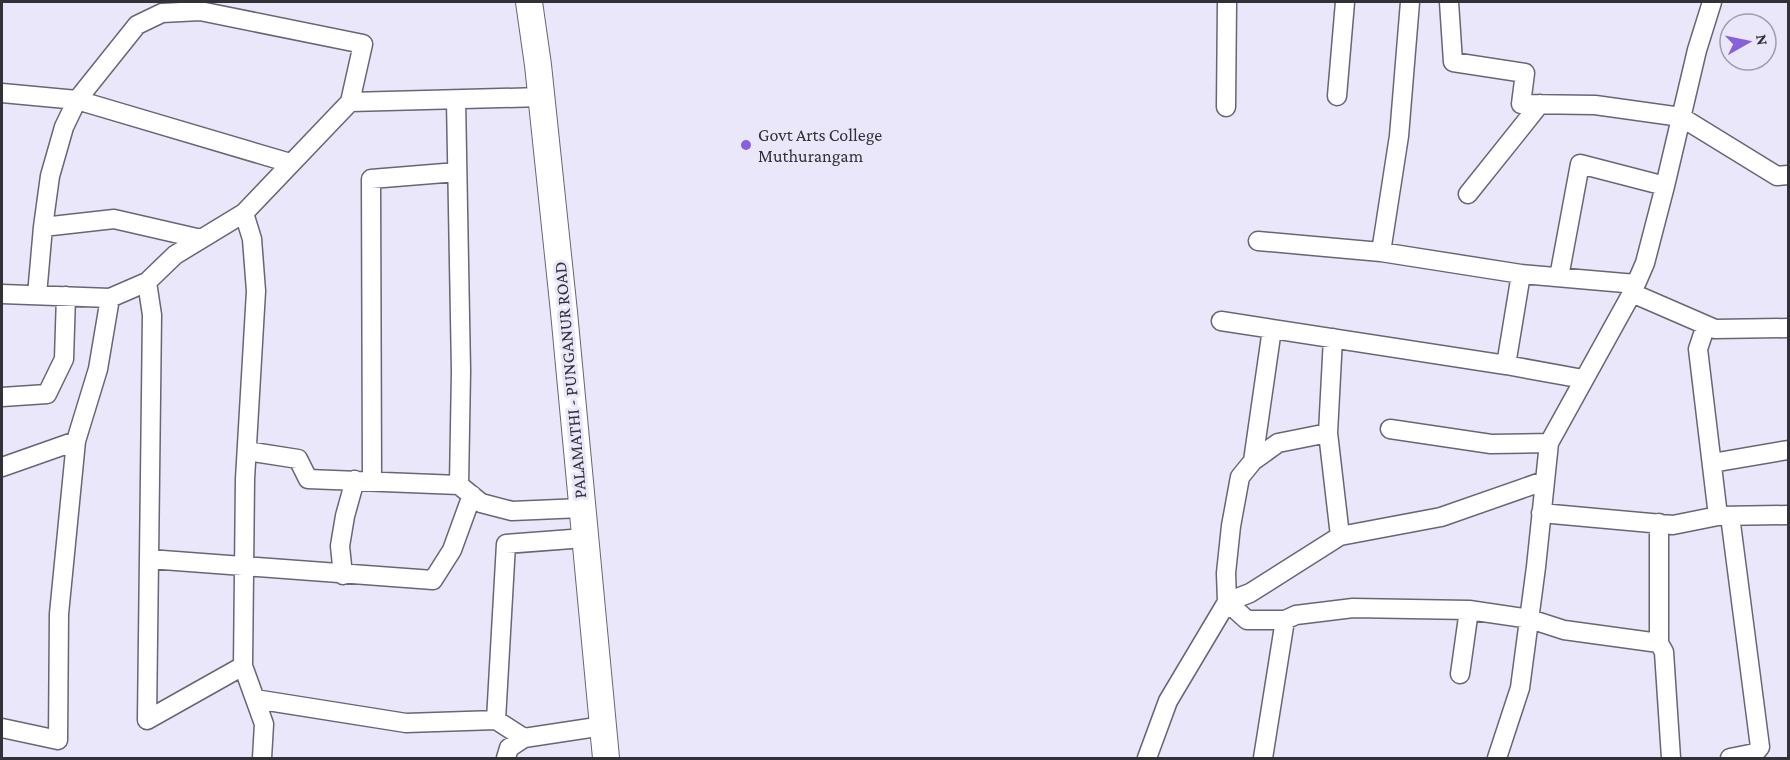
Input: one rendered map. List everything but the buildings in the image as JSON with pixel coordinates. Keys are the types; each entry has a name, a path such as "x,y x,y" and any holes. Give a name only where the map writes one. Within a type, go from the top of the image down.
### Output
{"street":[{"name":"PALAMATHI - PUNGANUR ROAD","path":"529,2 542,97 606,759"},
{"path":"1226,107 1227,2"},
{"path":"1337,96 1345,2"},
{"path":"1381,252 1399,136 1410,2"},
{"path":"1449,2 1453,62 1524,74 1521,104 1595,105 1681,117 1777,176 1788,176"},
{"path":"1497,759 1520,688 1530,619 1549,443 1634,288 1644,263 1697,50 1712,2"},
{"path":"2,294 110,298 147,282 175,255 244,213 350,102 363,44 200,11 162,13 137,25 77,100 64,127 50,176 37,294"},
{"path":"2,93 77,100 290,163"},
{"path":"350,102 542,97"},
{"path":"149,559 433,580 452,550 466,490 461,371 456,100"},
{"path":"1468,194 1540,104"},
{"path":"1559,277 1580,164 1665,186"},
{"path":"343,575 340,546 345,516 364,481 371,179 457,172"},
{"path":"244,213 252,239 256,291 247,452 243,666 264,724 262,759"},
{"path":"43,227 114,219 201,239"},
{"path":"1258,241 1381,252 1634,288 1715,328 1788,328"},
{"path":"1506,365 1521,273"},
{"path":"147,282 152,315 147,720 243,666"},
{"path":"2,397 46,394 64,359 66,296"},
{"path":"2,728 58,740 59,614 76,441 98,369 110,298"},
{"path":"1221,321 1583,379"},
{"path":"1706,325 1698,350 1712,463 1724,516 1760,747 1755,753 1730,759"},
{"path":"1253,461 1272,329"},
{"path":"1333,338 1328,434 1340,536"},
{"path":"1389,429 1491,444 1549,443"},
{"path":"1147,759 1168,701 1227,602 1227,562 1240,477 1253,461 1278,443 1328,434"},
{"path":"2,467 76,441"},
{"path":"1712,463 1788,450"},
{"path":"247,452 298,459 308,479 364,481 466,490 481,503 512,511 582,508"},
{"path":"1227,602 1250,593 1340,536 1441,517 1544,481"},
{"path":"1541,513 1673,525 1724,516 1788,515"},
{"path":"1659,523 1659,643 1664,651 1671,759"},
{"path":"496,720 506,544 585,538"},
{"path":"1227,602 1247,620 1285,620 1296,615 1353,608 1469,610 1530,619 1564,630 1659,643"},
{"path":"1460,674 1469,610"},
{"path":"1263,759 1285,620"},
{"path":"255,699 406,723 496,720 524,738"},
{"path":"506,759 509,748 524,738 603,726"}],"place":[{"name":"Govt Arts College Muthurangam","path":"746,145"}]}
